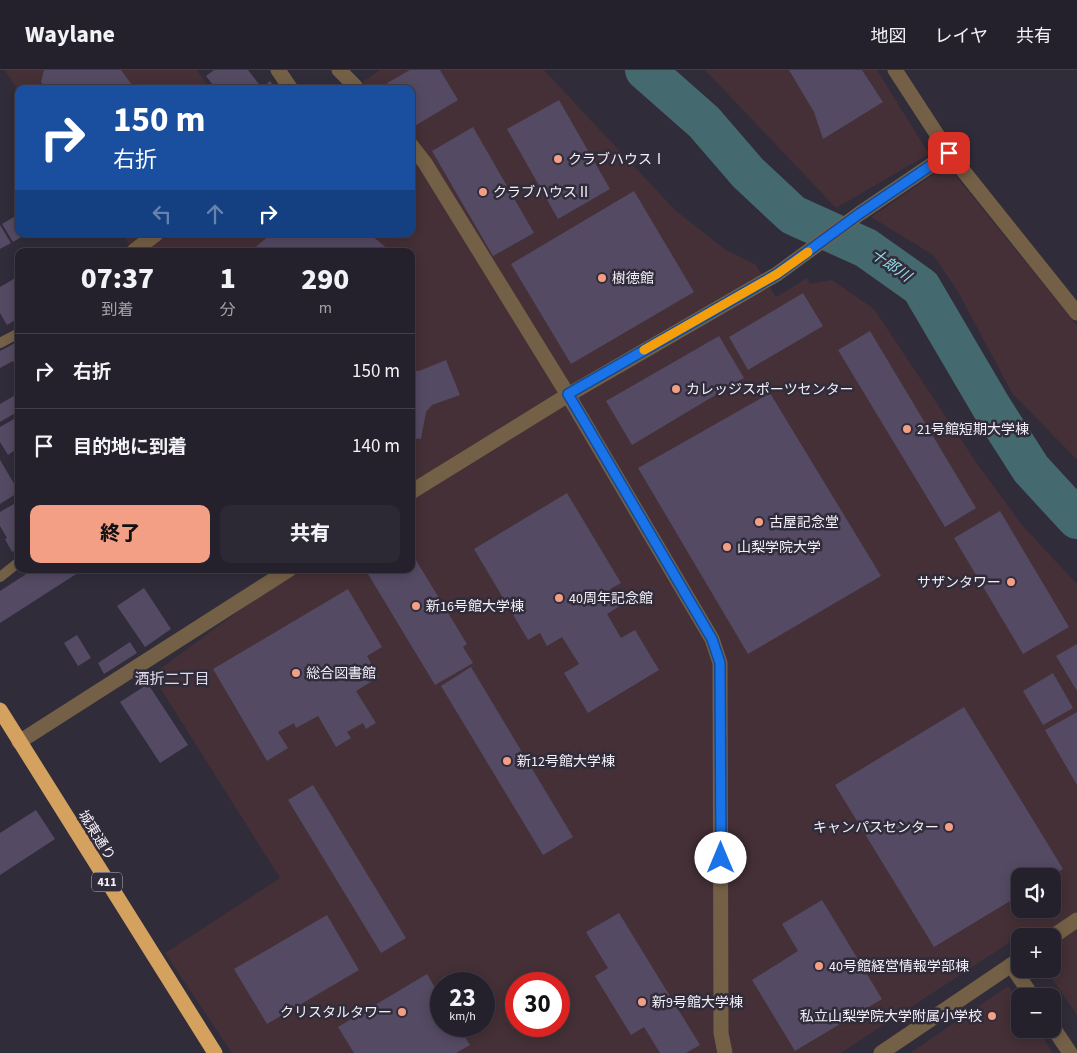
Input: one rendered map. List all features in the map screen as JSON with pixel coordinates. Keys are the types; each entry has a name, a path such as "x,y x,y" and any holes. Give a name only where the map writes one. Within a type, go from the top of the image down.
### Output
{"highway":[{"name":"城東通り","path":"0,710 215,1053"}],"street":[{"path":"278,70 288,85"},
{"path":"339,70 352,85"},
{"path":"895,70 949,153 1077,313"},
{"path":"415,150 425,163 568,394 712,639 720,663 721,1033 725,1053"},
{"path":"415,490 568,394 777,274 859,214 949,153"},
{"path":"138,248 152,237"},
{"path":"19,742 284,573"},
{"path":"1061,931 1077,920"},
{"path":"881,1053 1011,965"},
{"path":"1060,1038 1070,1053"}],"lane":[{"path":"0,343 15,335"},
{"path":"0,577 15,565"}],"shaded area":[{"path":"4,70 197,70 207,85 15,85"},
{"name":"山梨学院大学","path":"380,70 544,70 676,211 726,250 756,265 776,297 807,278 810,284 832,280 874,309 976,462 1022,525 1077,584 1077,1015 1061,992 1061,988 1058,988 1051,978 1061,978 1061,928 1011,928 1011,942 841,1053 232,1053 165,953 280,878 152,675 290,573 415,573 415,248 132,248 124,237 415,237 415,85 358,85"},
{"path":"705,70 877,70 929,154 836,208"},
{"path":"947,165 1077,325 1077,460 1012,393 957,290 933,255 871,217"},
{"name":"私立山梨学院大学附属小学校","path":"1008,986 1011,990 1011,1038 1043,1038 1053,1053 910,1053"}],"building":[{"path":"44,70 121,70 132,85 43,85 41,82"},
{"path":"214,70 248,70 260,85 213,85 206,76"},
{"path":"410,70 440,70 458,100 415,126 415,85 388,85 387,83"},
{"path":"789,70 862,70 883,102 823,139 814,112"},
{"name":"クラブハウスⅠ","path":"559,100 610,189 558,219 507,129"},
{"name":"クラブハウスⅡ","path":"473,127 534,233 493,256 432,151"},
{"name":"樹徳館","path":"634,191 694,292 571,364 511,264"},
{"path":"15,216 15,237 21,237 13,242 2,224"},
{"path":"0,225 11,243 0,249"},
{"path":"267,237 374,237 386,248 255,248"},
{"path":"15,278 15,320 7,325 0,313 0,287"},
{"path":"803,293 823,326 748,370 729,337"},
{"name":"21号館短期大学棟","path":"870,331 976,508 945,527 838,350"},
{"name":"カレッジスポーツセンター","path":"719,336 744,378 632,445 606,401"},
{"path":"15,343 15,365 13,361 0,368 0,351"},
{"path":"446,360 460,395 432,405 426,412 421,439 415,438 415,370 419,371"},
{"name":"古屋記念堂","path":"770,393 881,576 748,654 638,468"},
{"path":"15,395 15,413 0,422 0,404"},
{"path":"15,418 15,450 8,455 0,442 0,427"},
{"path":"0,460 15,485 15,495 0,504"},
{"name":"40周年記念館","path":"567,493 621,583 610,589 620,606 607,614 621,638 635,630 659,670 588,713 564,673 579,664 562,637 547,646 540,633 528,640 474,549"},
{"path":"15,503 15,550 12,552 0,526 0,512"},
{"name":"サザンタワー","path":"1000,511 1069,627 1023,654 954,538"},
{"name":"新16号館大学棟","path":"415,559 467,644 463,647 473,663 435,685 367,573 415,573"},
{"path":"28,573 78,573 0,623 0,591"},
{"path":"144,588 171,629 145,647 117,606"},
{"name":"総合図書館","path":"348,589 382,647 367,656 379,677 356,691 376,723 366,729 363,723 347,732 351,738 336,747 318,716 296,728 294,723 278,732 288,748 267,761 213,669"},
{"path":"77,635 91,658 78,666 64,643"},
{"path":"130,642 137,653 104,674 98,663"},
{"path":"1077,644 1077,691 1056,656"},
{"name":"新12号館大学棟","path":"471,667 573,837 543,855 441,686"},
{"path":"1053,673 1073,708 1043,725 1023,691"},
{"path":"148,684 188,745 160,763 120,702"},
{"name":"キャンパスセンター","path":"964,707 1063,869 1011,868 1011,900 934,947 835,785"},
{"path":"1077,712 1077,785 1045,730"},
{"path":"313,785 406,938 381,953 288,800"},
{"path":"36,810 55,839 0,875 0,833"},
{"name":"40号館経営情報学部棟","path":"822,900 882,999 795,1051 752,980 798,951 782,924"},
{"name":"新9号館大学棟","path":"619,913 700,1045 686,1053 660,1053 644,1027 631,1035 595,976 608,968 586,932"},
{"path":"327,915 359,970 267,1024 234,969"},
{"name":"クリスタルタワー","path":"427,974 430,979 430,1037 465,1037 470,1045 456,1053 354,1053 338,1027"}],"waterway":[{"name":"十郎川","path":"645,70 704,122 748,173 793,215 866,248 921,287 992,408 1031,469 1077,519"}],"slow traffic":[{"path":"644,350 777,274 808,252"}],"place":[{"name":"クラブハウスⅠ","path":"558,159"},
{"name":"クラブハウスⅡ","path":"483,192"},
{"name":"樹徳館","path":"602,278"},
{"name":"カレッジスポーツセンター","path":"676,389"},
{"name":"21号館短期大学棟","path":"907,429"},
{"name":"古屋記念堂","path":"759,522"},
{"name":"山梨学院大学","path":"727,547"},
{"name":"サザンタワー","path":"1011,582"},
{"name":"40周年記念館","path":"559,598"},
{"name":"新16号館大学棟","path":"416,606"},
{"name":"総合図書館","path":"296,673"},
{"name":"新12号館大学棟","path":"507,761"},
{"name":"キャンパスセンター","path":"949,827"},
{"name":"40号館経営情報学部棟","path":"819,966"},
{"name":"新9号館大学棟","path":"642,1002"},
{"name":"クリスタルタワー","path":"402,1012"},
{"name":"私立山梨学院大学附属小学校","path":"992,1016"}],"district":[{"name":"酒折二丁目","path":"172,679"}],"route":[{"path":"721,858 720,663 712,639 568,394 777,274 859,214 949,153"}]}
